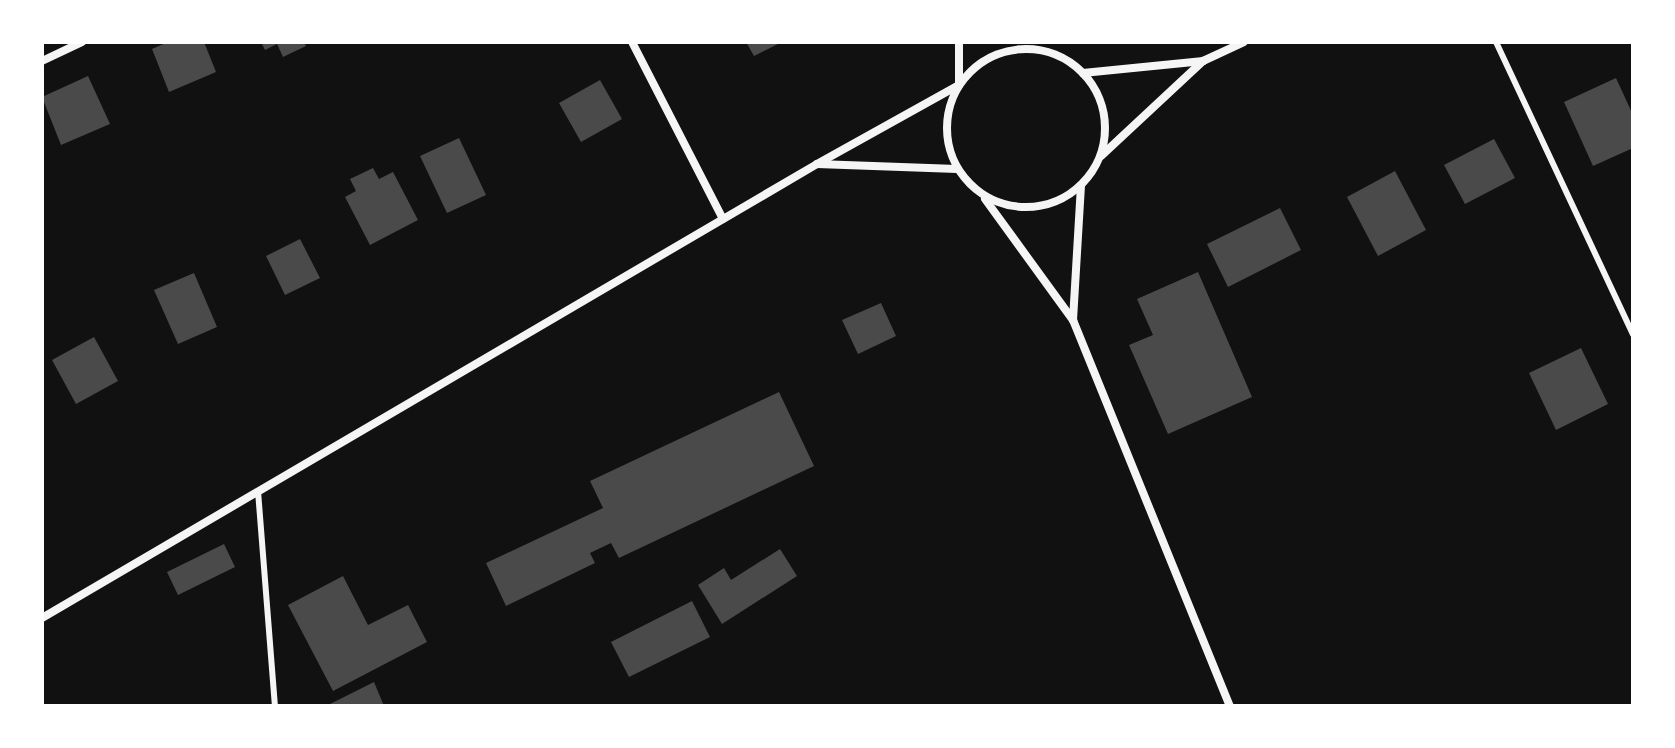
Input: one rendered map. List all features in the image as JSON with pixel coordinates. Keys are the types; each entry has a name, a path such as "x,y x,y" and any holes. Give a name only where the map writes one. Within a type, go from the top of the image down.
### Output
{"street":[{"path":"42,61 82,42"},
{"path":"632,42 723,219"},
{"path":"959,42 959,85 947,118 957,169 982,195 1073,320 1230,706"},
{"path":"1073,320 1081,185 1100,156 1203,61 1244,42"},
{"path":"42,618 817,164 959,85 1001,53 1033,46 1083,73 1203,61"},
{"path":"1083,73 1105,121 1100,156"},
{"path":"817,164 957,169"},
{"path":"982,195 1033,207 1081,185"}],"lane":[{"path":"1496,42 1633,335"},
{"path":"258,491 275,706"}],"building":[{"path":"168,42 204,42 216,72 169,92 152,49"},
{"path":"261,42 304,42 306,46 283,57 277,44 265,50"},
{"path":"746,42 782,42 754,56"},
{"path":"88,76 110,124 61,145 42,97"},
{"path":"1616,78 1633,115 1633,148 1593,166 1564,102"},
{"path":"600,80 622,119 581,142 559,103"},
{"path":"459,138 486,195 447,213 420,156"},
{"path":"1494,139 1515,178 1465,204 1444,165"},
{"path":"373,168 379,179 393,172 418,220 370,245 345,197 356,191 350,179"},
{"path":"1395,171 1426,230 1378,256 1347,197"},
{"path":"1280,208 1301,250 1228,287 1207,244"},
{"path":"300,239 320,278 285,295 266,256"},
{"path":"1198,272 1252,397 1168,434 1129,345 1153,335 1137,299"},
{"path":"194,273 217,327 178,344 154,290"},
{"path":"881,303 896,336 858,354 842,320"},
{"path":"94,337 118,381 76,404 52,360"},
{"path":"1581,348 1608,404 1556,430 1529,373"},
{"path":"779,392 814,466 619,558 611,543 590,553 595,563 506,606 486,563 603,508 590,481"},
{"path":"224,544 235,567 178,595 167,572"},
{"path":"780,549 797,576 722,624 698,585 724,568 731,580"},
{"path":"343,576 368,625 408,605 427,642 333,691 288,605"},
{"path":"692,601 710,637 629,677 611,642"},
{"path":"374,682 384,706 326,706"}]}
